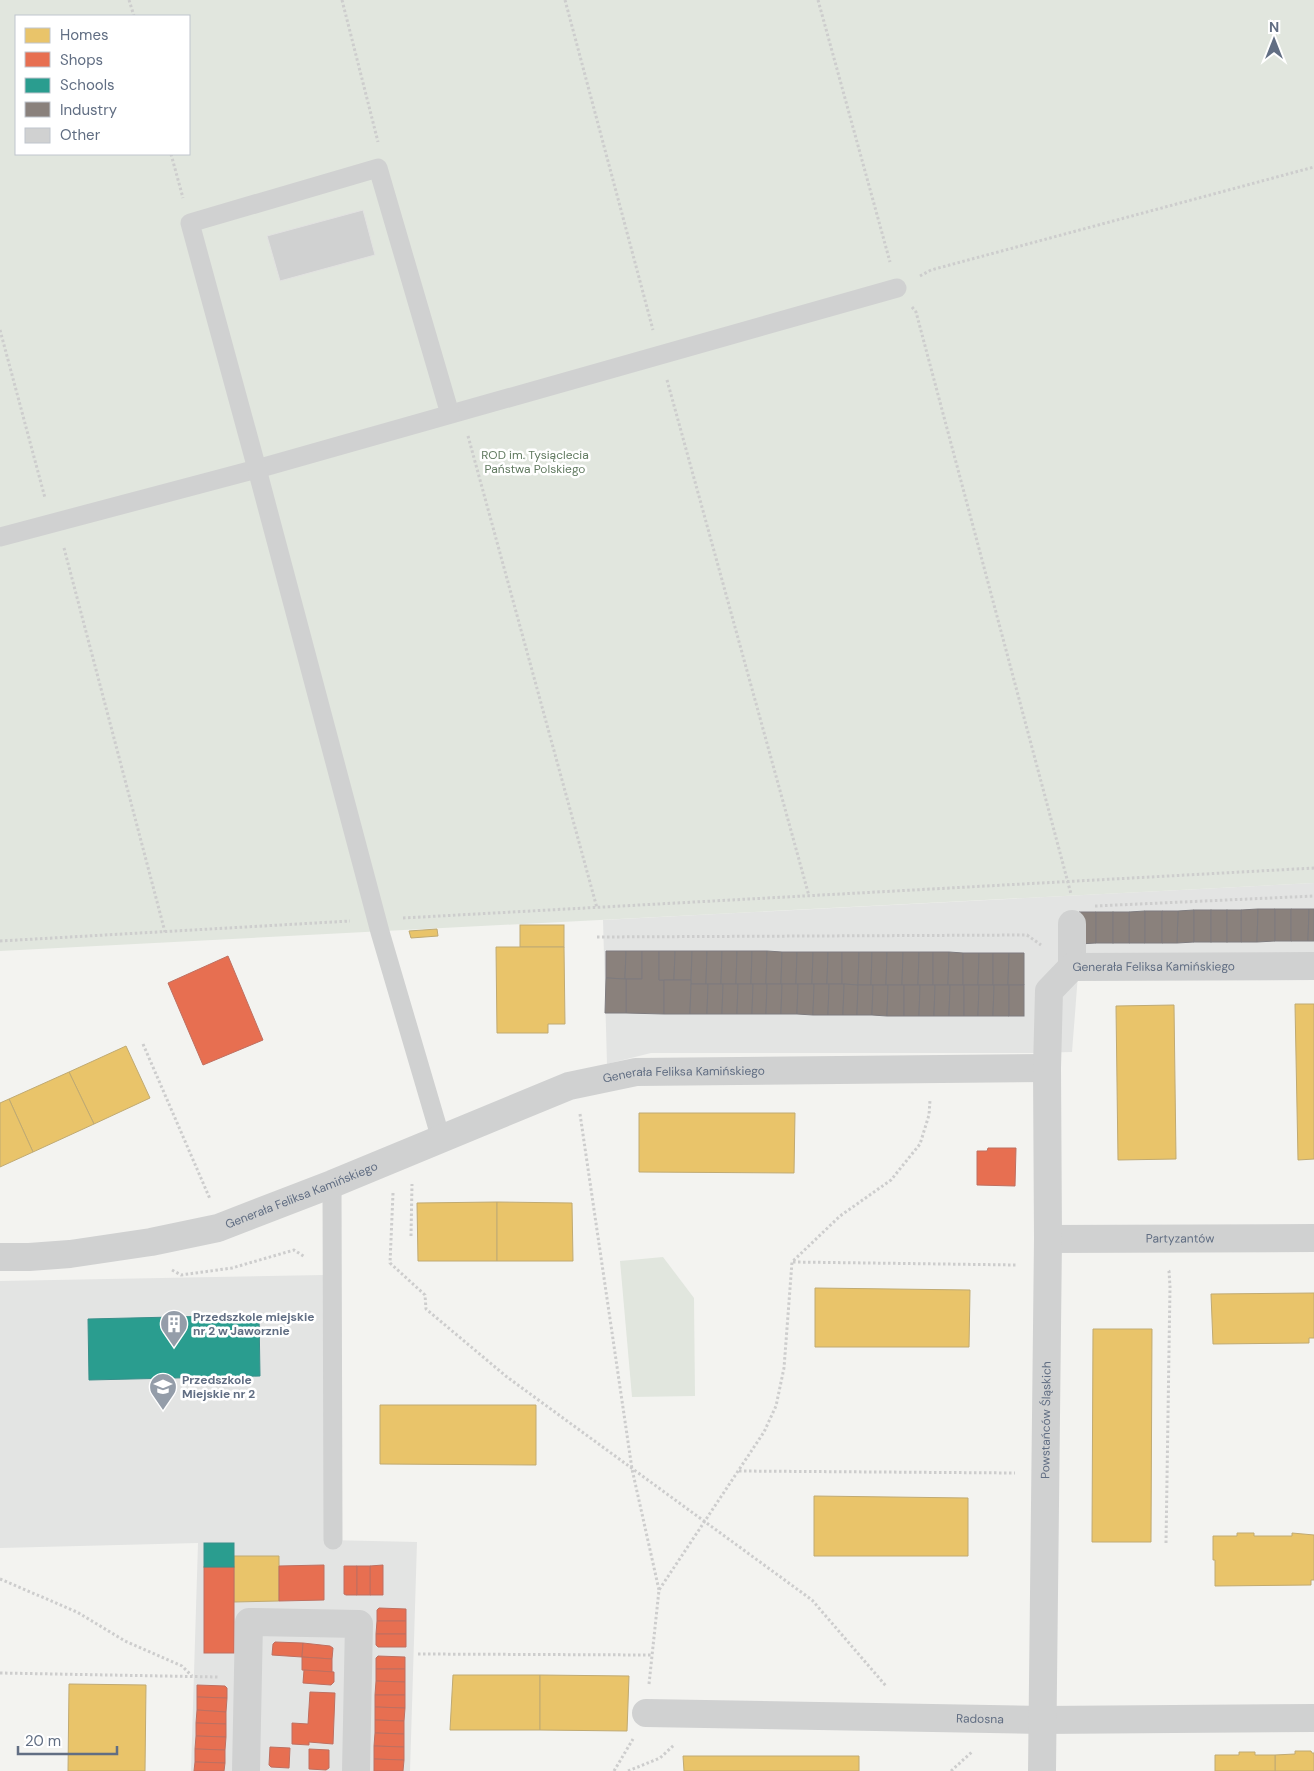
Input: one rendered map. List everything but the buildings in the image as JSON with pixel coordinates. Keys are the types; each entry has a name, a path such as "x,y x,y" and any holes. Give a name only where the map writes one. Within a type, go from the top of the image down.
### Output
{"street":[{"path":"1072,967 1081,915"},
{"name":"Generała Feliksa Kamińskiego","path":"0,1257 70,1254 151,1242 218,1228 332,1184 569,1086 636,1072 1047,1068 1049,991 1072,967 1314,966"},
{"name":"Powstańców Śląskich","path":"1042,1771 1048,1240 1047,1068"},
{"name":"Partyzantów","path":"1048,1240 1314,1238"},
{"path":"246,1771 249,1622 359,1624 356,1771"},
{"name":"Radosna","path":"646,1713 1042,1720 1314,1718"}],"lane":[{"path":"441,1139 377,920 190,223 378,168 450,414"},
{"path":"0,537 257,468 897,288"},
{"path":"332,1184 333,1540"}],"path":[{"path":"129,0 134,15"},
{"path":"342,0 381,154 378,168"},
{"path":"565,0 660,355 809,896"},
{"path":"818,0 897,288 916,312 1072,896"},
{"path":"171,155 190,223"},
{"path":"897,288 931,270 1314,167"},
{"path":"0,330 52,523 64,547 165,932"},
{"path":"450,414 470,438 597,908"},
{"path":"0,941 1314,868"},
{"path":"1081,915 1314,896"},
{"path":"597,937 1027,935 1072,967"},
{"path":"143,1044 210,1199"},
{"path":"659,1590 764,1432 776,1406 784,1368 792,1262 840,1216 891,1180 897,1173 920,1144 929,1115 930,1096"},
{"path":"579,1110 632,1469 659,1590 646,1713 630,1746 614,1771"},
{"path":"411,1236 412,1177"},
{"path":"393,1190 390,1263 425,1294 426,1309 507,1377 812,1600 887,1688"},
{"path":"792,1262 1017,1265"},
{"path":"1165,1266 1169,1271 1170,1287 1166,1543"},
{"path":"738,1471 1016,1473"},
{"path":"0,1579 77,1612 125,1641 182,1666 192,1676"},
{"path":"418,1654 652,1655"},
{"path":"0,1673 248,1678"}],"shaded area":[{"path":"1314,883 1314,961 1079,962 1072,1052 651,1053 607,1064 603,920"},
{"name":"Przedszkole Miejskie nr 2","path":"324,1275 327,1540 417,1542 410,1771 191,1771 198,1543 0,1548 0,1281"}],"green space":[{"name":"ROD im. Tysiąclecia Państwa Polskiego","path":"0,0 1314,0 1314,883 0,951"},
{"path":"663,1257 694,1298 695,1396 632,1397 620,1261"}],"place":[{"name":"Przedszkole miejskie nr 2 w Jaworznie","path":"174,1348"},
{"name":"Przedszkole Miejskie nr 2","path":"163,1411"}]}
